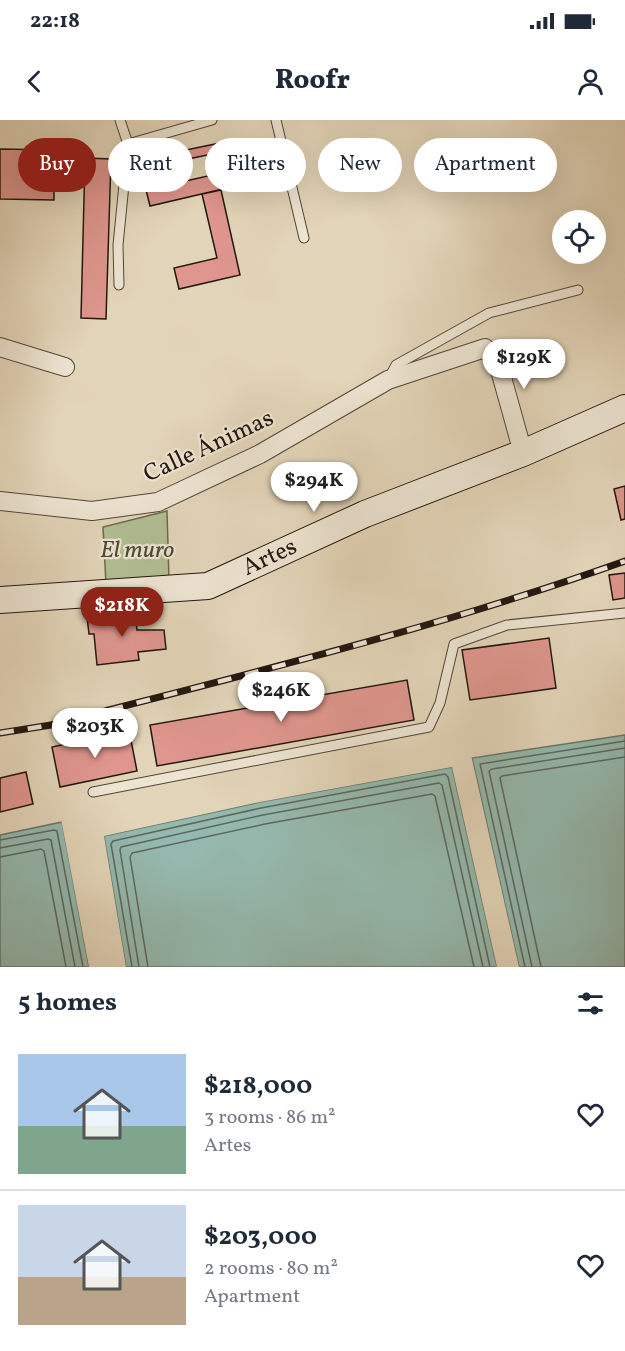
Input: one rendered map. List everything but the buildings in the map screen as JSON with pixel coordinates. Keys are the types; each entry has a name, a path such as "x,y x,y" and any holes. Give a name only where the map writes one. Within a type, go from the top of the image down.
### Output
{"main road":[{"name":"Artes","path":"0,600 208,586 365,514 523,453 625,408"}],"street":[{"path":"0,347 65,367"},
{"name":"Calle Ánimas","path":"0,501 92,511 158,502 260,454 388,380 485,348 498,363 523,453"}],"lane":[{"path":"120,120 126,138"},
{"path":"149,138 213,120"},
{"path":"276,120 304,238"},
{"path":"118,285 118,245 123,192"},
{"name":"Calle Ánimas","path":"388,380 396,365 489,313 578,290"},
{"path":"93,792 429,727 440,703 454,644 507,625 625,613"}],"green space":[{"name":"El muro","path":"167,511 169,580 106,584 103,527"}],"water":[{"path":"625,735 625,967 519,967 472,758"},
{"path":"452,767 497,967 126,967 104,836 260,802"},
{"path":"62,822 89,967 0,967 0,835"}],"pier":[{"path":"471,755 519,967 516,967 469,759"},
{"path":"451,764 455,766 500,967 497,967 452,767 260,802 104,836 126,967 123,967 102,834 260,799"},
{"path":"61,819 65,822 92,967 89,967"}],"railway":[{"path":"0,733 51,725 268,669 483,608 625,561"}]}
